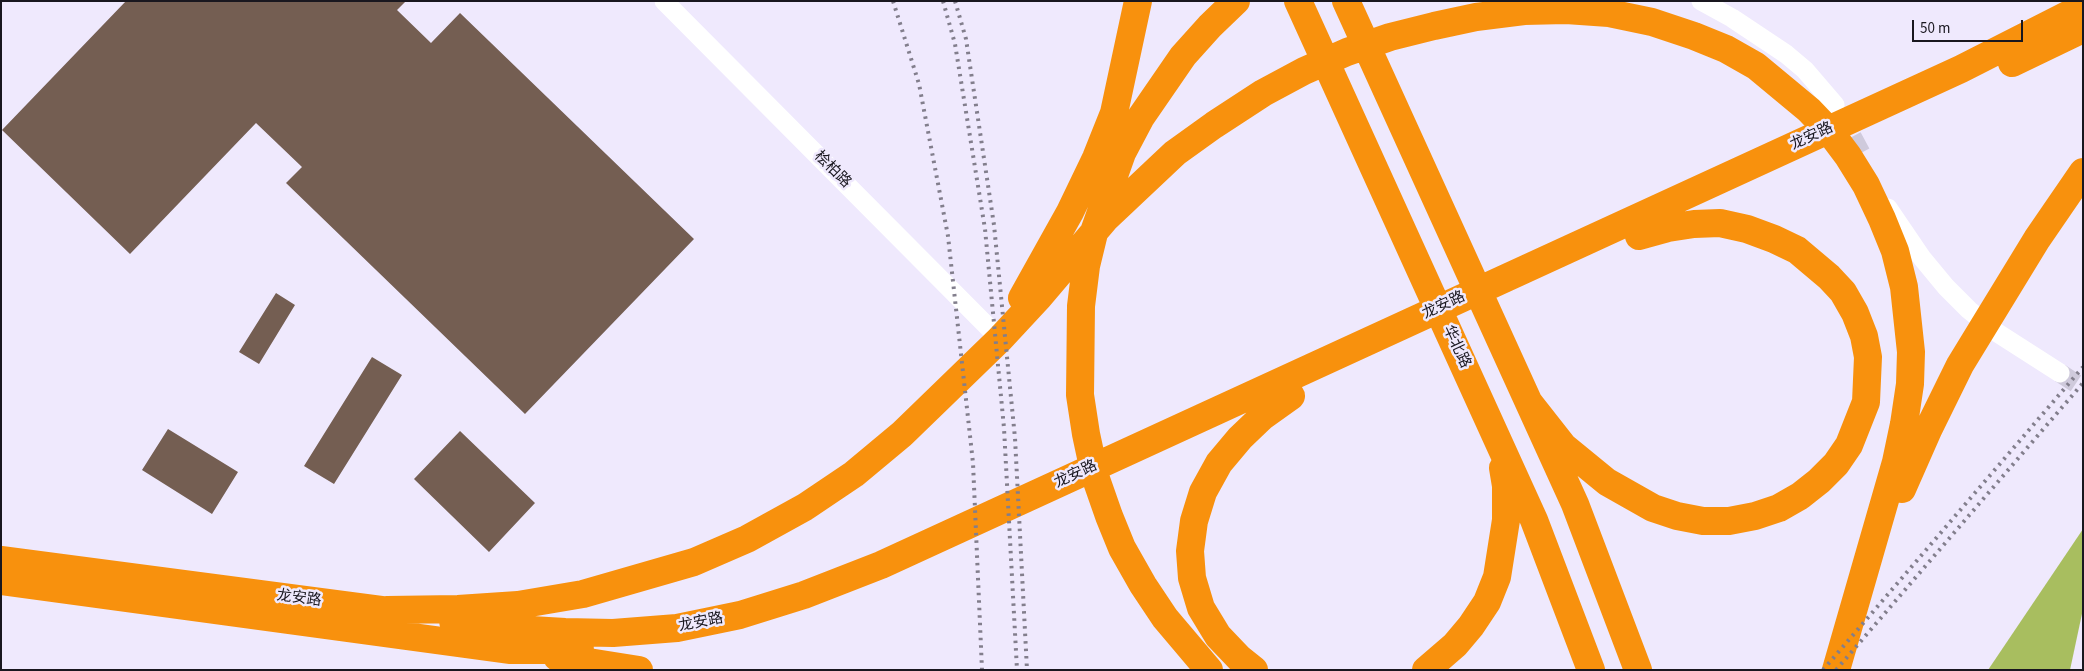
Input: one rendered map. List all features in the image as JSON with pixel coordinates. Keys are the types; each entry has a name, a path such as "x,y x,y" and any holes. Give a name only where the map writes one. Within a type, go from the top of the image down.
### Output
{"highway":[{"path":"1000,339 1070,212 1096,158 1114,113 1138,1"},
{"path":"1209,670 1164,618 1122,548 1109,516 1095,476 1080,395 1081,306 1086,266 1095,229 1122,153 1141,116 1172,71 1210,26 1236,1"},
{"name":"华北路","path":"1298,1 1534,520 1591,670"},
{"path":"1346,1 1576,504 1638,670"},
{"name":"龙安路","path":"1,560 387,610 514,629 613,632 678,628 740,616 804,596 881,565 1943,77 2083,7"},
{"path":"387,610 518,605 583,594 694,562 747,539 805,507 854,474 902,434 1000,339 1039,297 1106,218 1141,183 1190,142 1263,93 1304,70 1346,52 1390,38 1467,19 1524,11 1566,10 1600,12 1652,22 1718,46 1756,66 1809,110 1830,132 1853,164 1882,219 1895,251 1904,287 1911,352 1910,384 1896,462 1836,670"},
{"name":"龙安路","path":"1,581 509,650 613,649 679,644 744,632 810,613 889,581 1967,85 2083,29"},
{"path":"1846,670 1900,494 1928,430 1960,365 2000,298 2083,172"},
{"path":"1530,404 1563,446 1584,464 1629,496 1661,511 1703,521 1755,516 1779,508 1819,482 1836,464 1849,445 1866,402 1868,357 1861,328 1843,292 1814,262 1797,250 1774,239 1747,228 1720,223 1668,228 1639,236"},
{"path":"1254,670 1239,658 1218,636 1201,608 1192,578 1190,552 1194,521 1203,492 1219,462 1263,416 1291,396"},
{"path":"1426,670 1449,651 1471,626 1486,602 1497,577 1506,520 1506,486 1493,428"},
{"path":"509,650 639,670"}],"street":[{"name":"桧柏路","path":"664,1 1000,339"},
{"path":"1701,1 1753,31 1786,54 1805,70 1835,105"},
{"path":"1861,153 1884,202 1900,228 1946,287 1969,310 1996,332 2060,374"}],"green space":[{"path":"2083,529 2083,609 2070,670 1988,670"}],"building":[{"path":"126,1 406,1 397,10 431,43 460,13 694,239 525,414 286,183 302,167 256,123 130,254 2,130"},
{"path":"276,293 295,305 259,364 239,352"},
{"path":"372,357 402,375 334,484 304,466"},
{"path":"168,429 238,472 212,514 142,470"},
{"path":"460,431 535,503 489,552 414,479"}],"tunnel":[{"path":"1839,112 1861,153"},
{"path":"2060,373 2083,388"}],"railway":[{"path":"893,1 919,84 948,236 973,463 982,670"},
{"path":"943,1 955,44 985,229 1004,428 1017,670"},
{"path":"955,1 966,39 994,225 1015,438 1027,670"},
{"path":"1823,670 2083,367"},
{"path":"1836,670 2083,383"}]}
